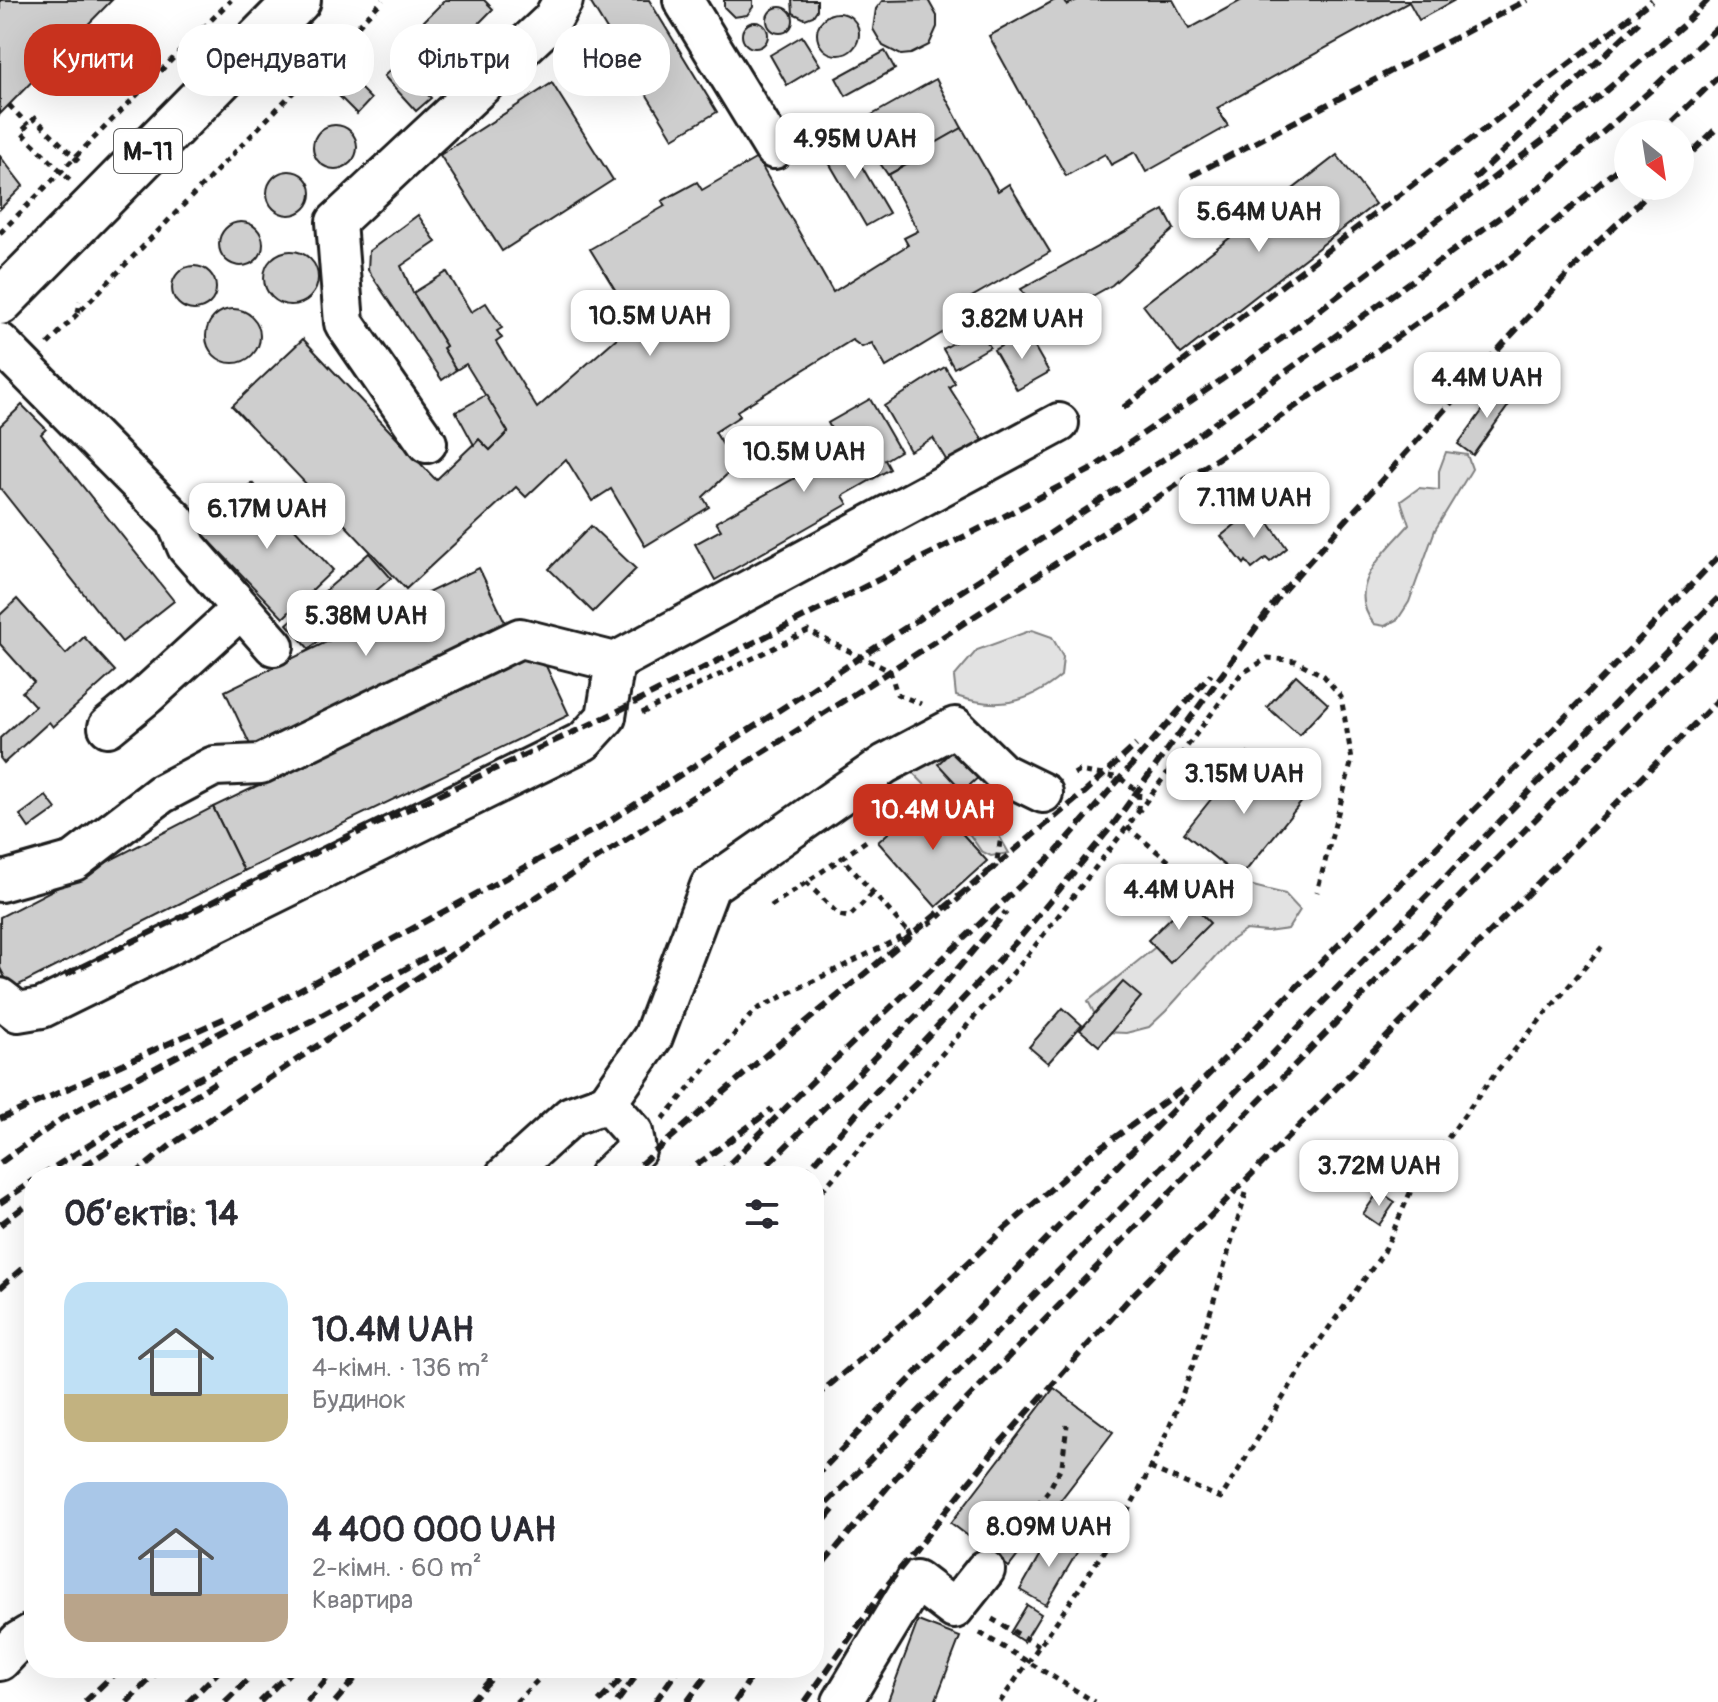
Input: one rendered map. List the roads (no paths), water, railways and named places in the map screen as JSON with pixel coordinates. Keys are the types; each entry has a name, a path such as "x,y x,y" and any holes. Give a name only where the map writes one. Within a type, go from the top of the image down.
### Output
{"main road":[{"name":"М-11","path":"0,302 284,4"}],"lane":[{"path":"427,443 344,323 336,222 552,20 563,0"},
{"path":"683,0 774,149"},
{"path":"12,355 176,521 187,547 274,646"},
{"path":"0,882 74,861 161,794 214,766 261,764 520,638 615,662 1059,423"},
{"path":"108,727 241,609"},
{"path":"0,998 18,1012 42,1008 584,741 606,717 615,662"},
{"path":"516,1166 571,1116 607,1103 653,1037 710,886 885,764 955,727 1002,773 1043,793"},
{"path":"607,1103 633,1132 636,1150 619,1166"},
{"path":"842,1702 916,1580 954,1609 985,1570"},
{"path":"0,1661 24,1638"}],"railway":[{"path":"1191,176 1527,0"},
{"path":"1123,408 1652,0"},
{"path":"65,975 248,884 606,717 1090,470 1281,339 1588,106 1708,0"},
{"path":"1474,179 1639,22"},
{"path":"0,1163 63,1118 605,824 1176,451 1532,194 1718,27"},
{"path":"1673,120 1718,77"},
{"path":"1694,150 1718,127"},
{"path":"145,1166 171,1145 544,892 1243,442 1514,256 1614,172"},
{"path":"812,1166 869,1099 1017,941 1112,826 1282,592 1504,343 1598,242 1642,200"},
{"path":"824,1468 1136,1147 1519,765 1718,557"},
{"path":"824,1506 1159,1170 1718,598"},
{"path":"824,1563 928,1439 1718,633"},
{"path":"727,1166 825,1069 1056,852 1211,674"},
{"path":"824,1675 881,1593 1001,1442 1128,1300 1718,700"},
{"path":"638,1166 773,1049 1084,793 1136,745"},
{"path":"766,1166 926,1006 1006,912"},
{"path":"56,1166 185,1085 311,1021 447,946"},
{"path":"0,1119 230,1016"},
{"path":"84,1166 219,1080"},
{"path":"824,1390 916,1312 1001,1232 1089,1156 1185,1087"},
{"path":"695,1166 772,1109"},
{"path":"0,1203 24,1187"},
{"path":"0,1225 24,1207"},
{"path":"0,1288 24,1267"},
{"path":"824,1521 834,1509"},
{"path":"85,1702 110,1678"},
{"path":"127,1702 151,1678"},
{"path":"188,1702 212,1678"},
{"path":"225,1702 250,1678"},
{"path":"260,1702 284,1678"},
{"path":"307,1702 327,1678"},
{"path":"335,1702 355,1678"},
{"path":"470,1702 492,1678"},
{"path":"599,1702 622,1678"},
{"path":"617,1702 635,1678"},
{"path":"655,1702 672,1678"},
{"path":"687,1702 705,1678"},
{"path":"735,1702 751,1678"},
{"path":"805,1702 822,1678"}]}
